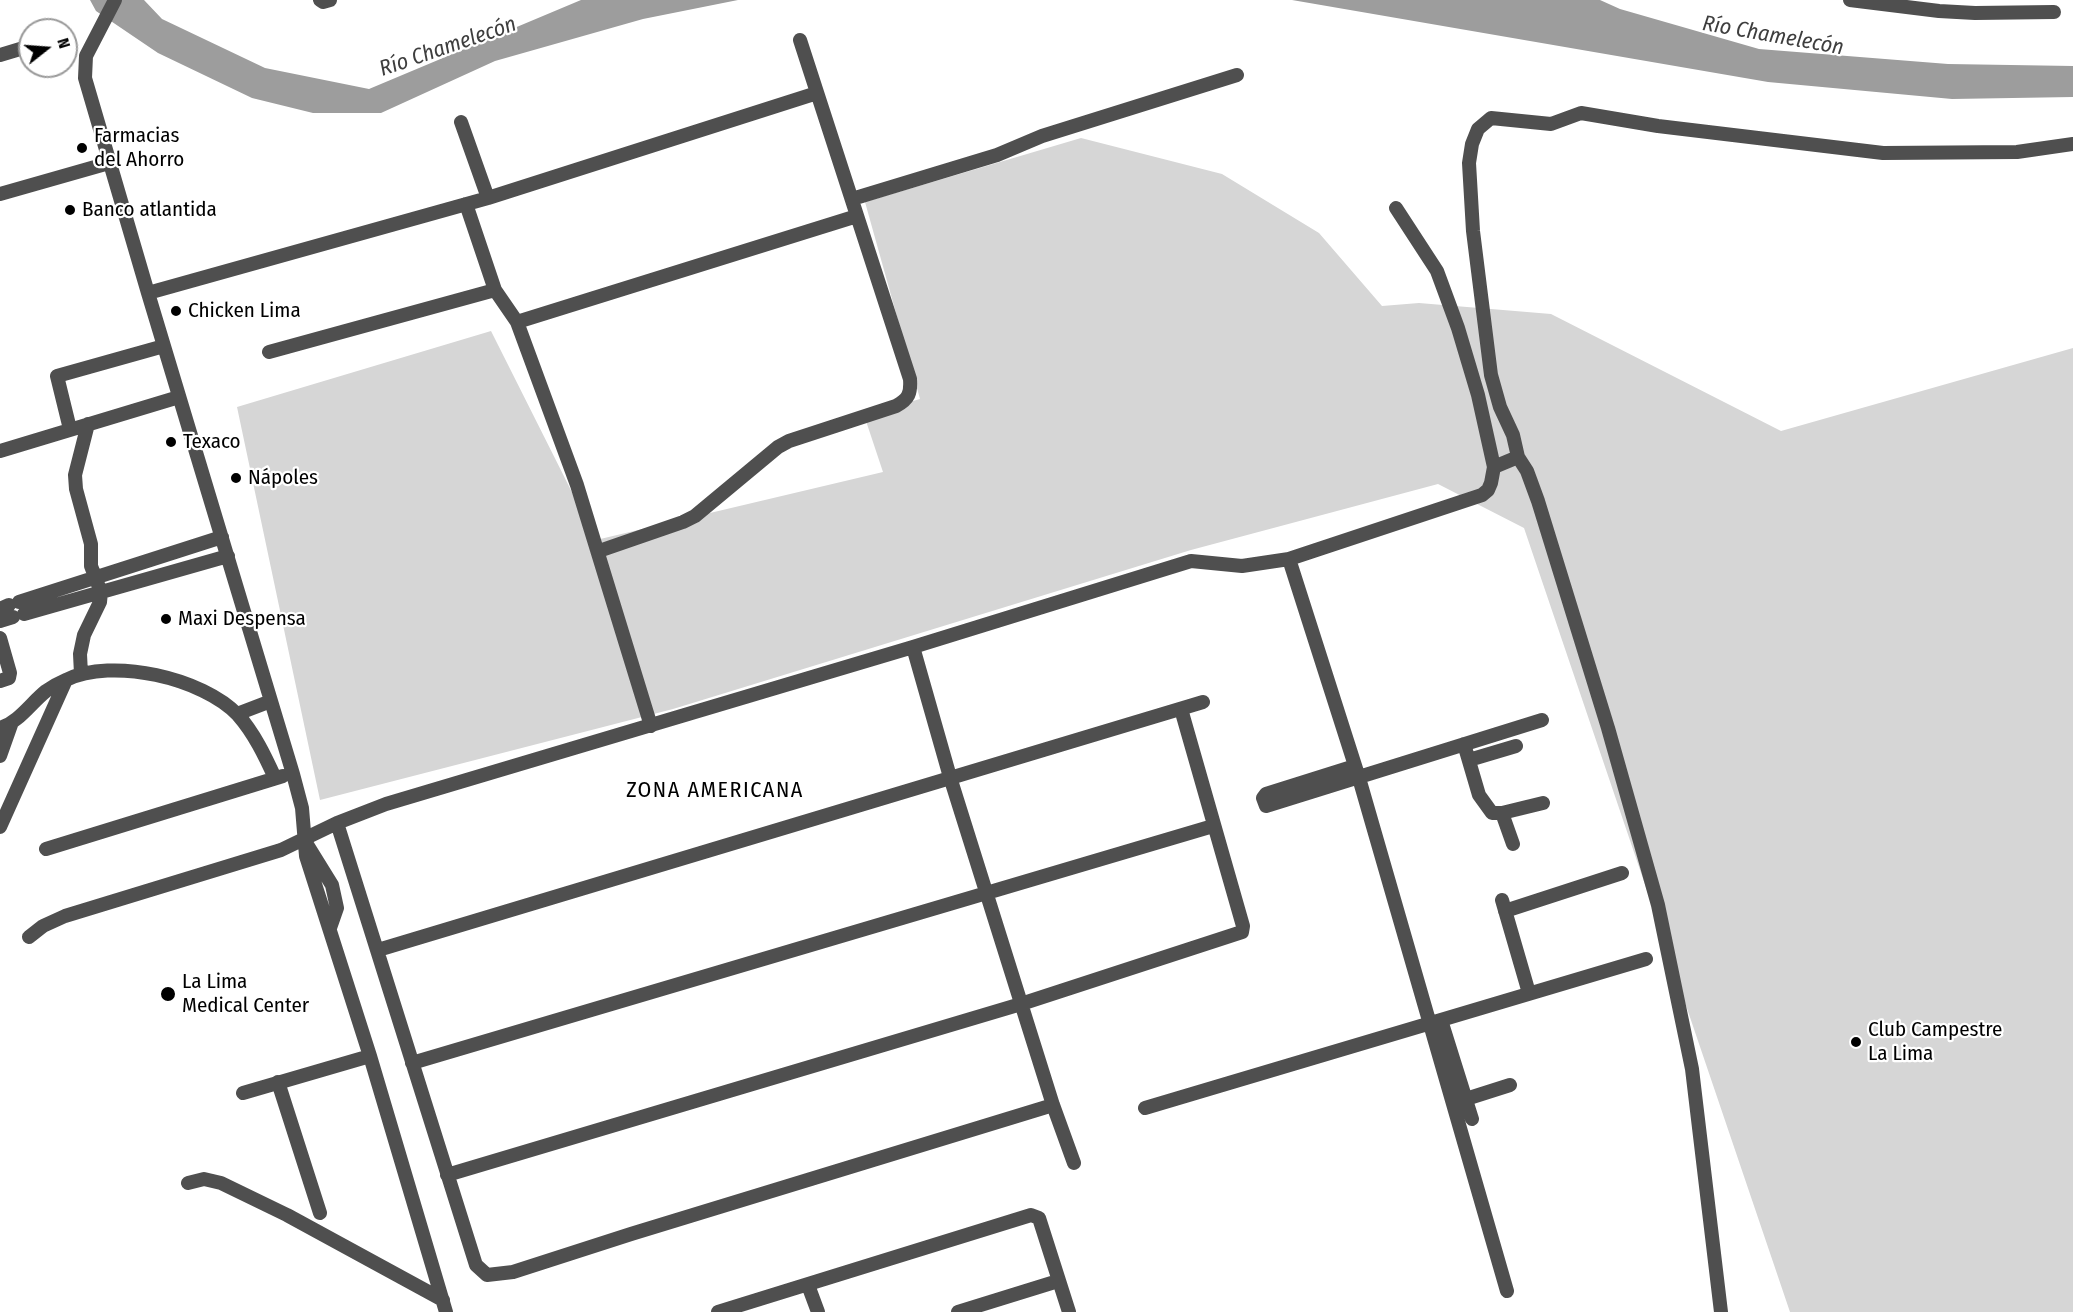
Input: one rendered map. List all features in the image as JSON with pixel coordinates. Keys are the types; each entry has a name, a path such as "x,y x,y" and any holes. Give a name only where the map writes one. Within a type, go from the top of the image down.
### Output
{"street":[{"path":"115,0 86,56 85,78 293,774 302,808 306,856 370,1056 445,1306"},
{"path":"320,0 330,0"},
{"path":"1850,0 1861,3 2007,6 2054,12"},
{"path":"599,551 695,516 778,447 789,441 905,401 911,392 910,379 800,40"},
{"path":"0,55 18,50"},
{"path":"852,199 997,155 1042,136 1237,75"},
{"path":"148,293 488,198 817,93"},
{"path":"1721,1312 1692,1069 1658,904 1608,728 1538,501 1527,471 1518,458 1513,435 1500,407 1491,375 1473,231 1469,163 1472,144 1478,129 1491,118 1551,124 1581,113 1658,126 1883,153 2018,152 2073,144"},
{"path":"461,122 488,198"},
{"path":"0,194 109,163"},
{"path":"466,204 495,290 517,322 577,485 651,726"},
{"path":"29,937 43,926 65,916 281,850 337,823 386,804 914,647 1191,561 1242,567 1289,559 1482,495 1491,483 1494,467 1478,395 1458,328 1437,271 1396,208"},
{"path":"517,322 857,216"},
{"path":"269,352 495,290"},
{"path":"70,429 57,376 164,346"},
{"path":"0,451 179,397"},
{"path":"81,674 80,654 84,635 100,602 101,592 91,566 91,544 76,482 78,461 88,424"},
{"path":"1494,467 1518,458"},
{"path":"15,610 44,601 97,578 222,537"},
{"path":"163,556 168,573"},
{"path":"44,601 101,592 228,556"},
{"path":"1289,559 1436,1022 1507,1291"},
{"path":"0,638 10,673 9,678 0,681"},
{"path":"914,647 950,777 1053,1105 1074,1163"},
{"path":"0,756 5,726 47,691 66,680 102,669 146,672 185,683 215,698 237,714 260,748 275,778"},
{"path":"0,826 66,680"},
{"path":"237,714 271,701"},
{"path":"378,950 1203,702"},
{"path":"447,1175 1021,1004 1242,932 1243,926 1181,709"},
{"path":"1357,772 1268,807 1265,805 1263,798 1266,794 1464,744 1542,720"},
{"path":"1464,744 1479,795 1492,813 1502,813 1543,802"},
{"path":"1468,760 1516,746"},
{"path":"45,849 293,774"},
{"path":"1502,813 1513,844"},
{"path":"337,823 476,1265 487,1275 513,1272 1053,1105"},
{"path":"412,1063 1213,826"},
{"path":"1529,993 1504,905 1622,873"},
{"path":"1145,1108 1646,959"},
{"path":"1436,1022 1472,1119"},
{"path":"243,1093 370,1056"},
{"path":"278,1082 320,1213"},
{"path":"1466,1099 1510,1085"},
{"path":"188,1183 204,1179 221,1183 287,1215 445,1306"},
{"path":"718,1312 1030,1215 1039,1218 1069,1312"},
{"path":"958,1312 1058,1281"},
{"path":"808,1285 818,1312"}],"shaded area":[{"path":"90,0 144,0 162,19 265,68 369,89 581,0 738,0 643,19 495,61 381,113 313,113 252,98 158,53 96,11"},
{"path":"1292,0 1600,0 1620,9 1759,49 1948,64 2073,66 2073,97 1952,99 1768,82"},
{"path":"1081,138 1222,174 1319,233 1382,306 1419,303 1551,314 1781,431 2073,348 2073,1312 1790,1312 1524,528 1438,484 1191,550 673,709 320,800 237,407 491,331 596,540 883,472 864,415 920,399 865,202"}],"place":[{"name":"Farmacias del Ahorro","path":"82,148"},
{"name":"Banco atlantida","path":"70,210"},
{"name":"Chicken Lima","path":"176,311"},
{"name":"Texaco","path":"171,442"},
{"name":"Nápoles","path":"236,478"},
{"name":"Maxi Despensa","path":"166,619"},
{"name":"La Lima Medical Center","path":"168,994"},
{"name":"Club Campestre La Lima","path":"1856,1042"}],"district":[{"name":"ZONA AMERICANA","path":"715,791"}],"water label":[{"name":"Río Chamelecón","path":"1773,36"},
{"name":"Río Chamelecón","path":"448,47"}]}
